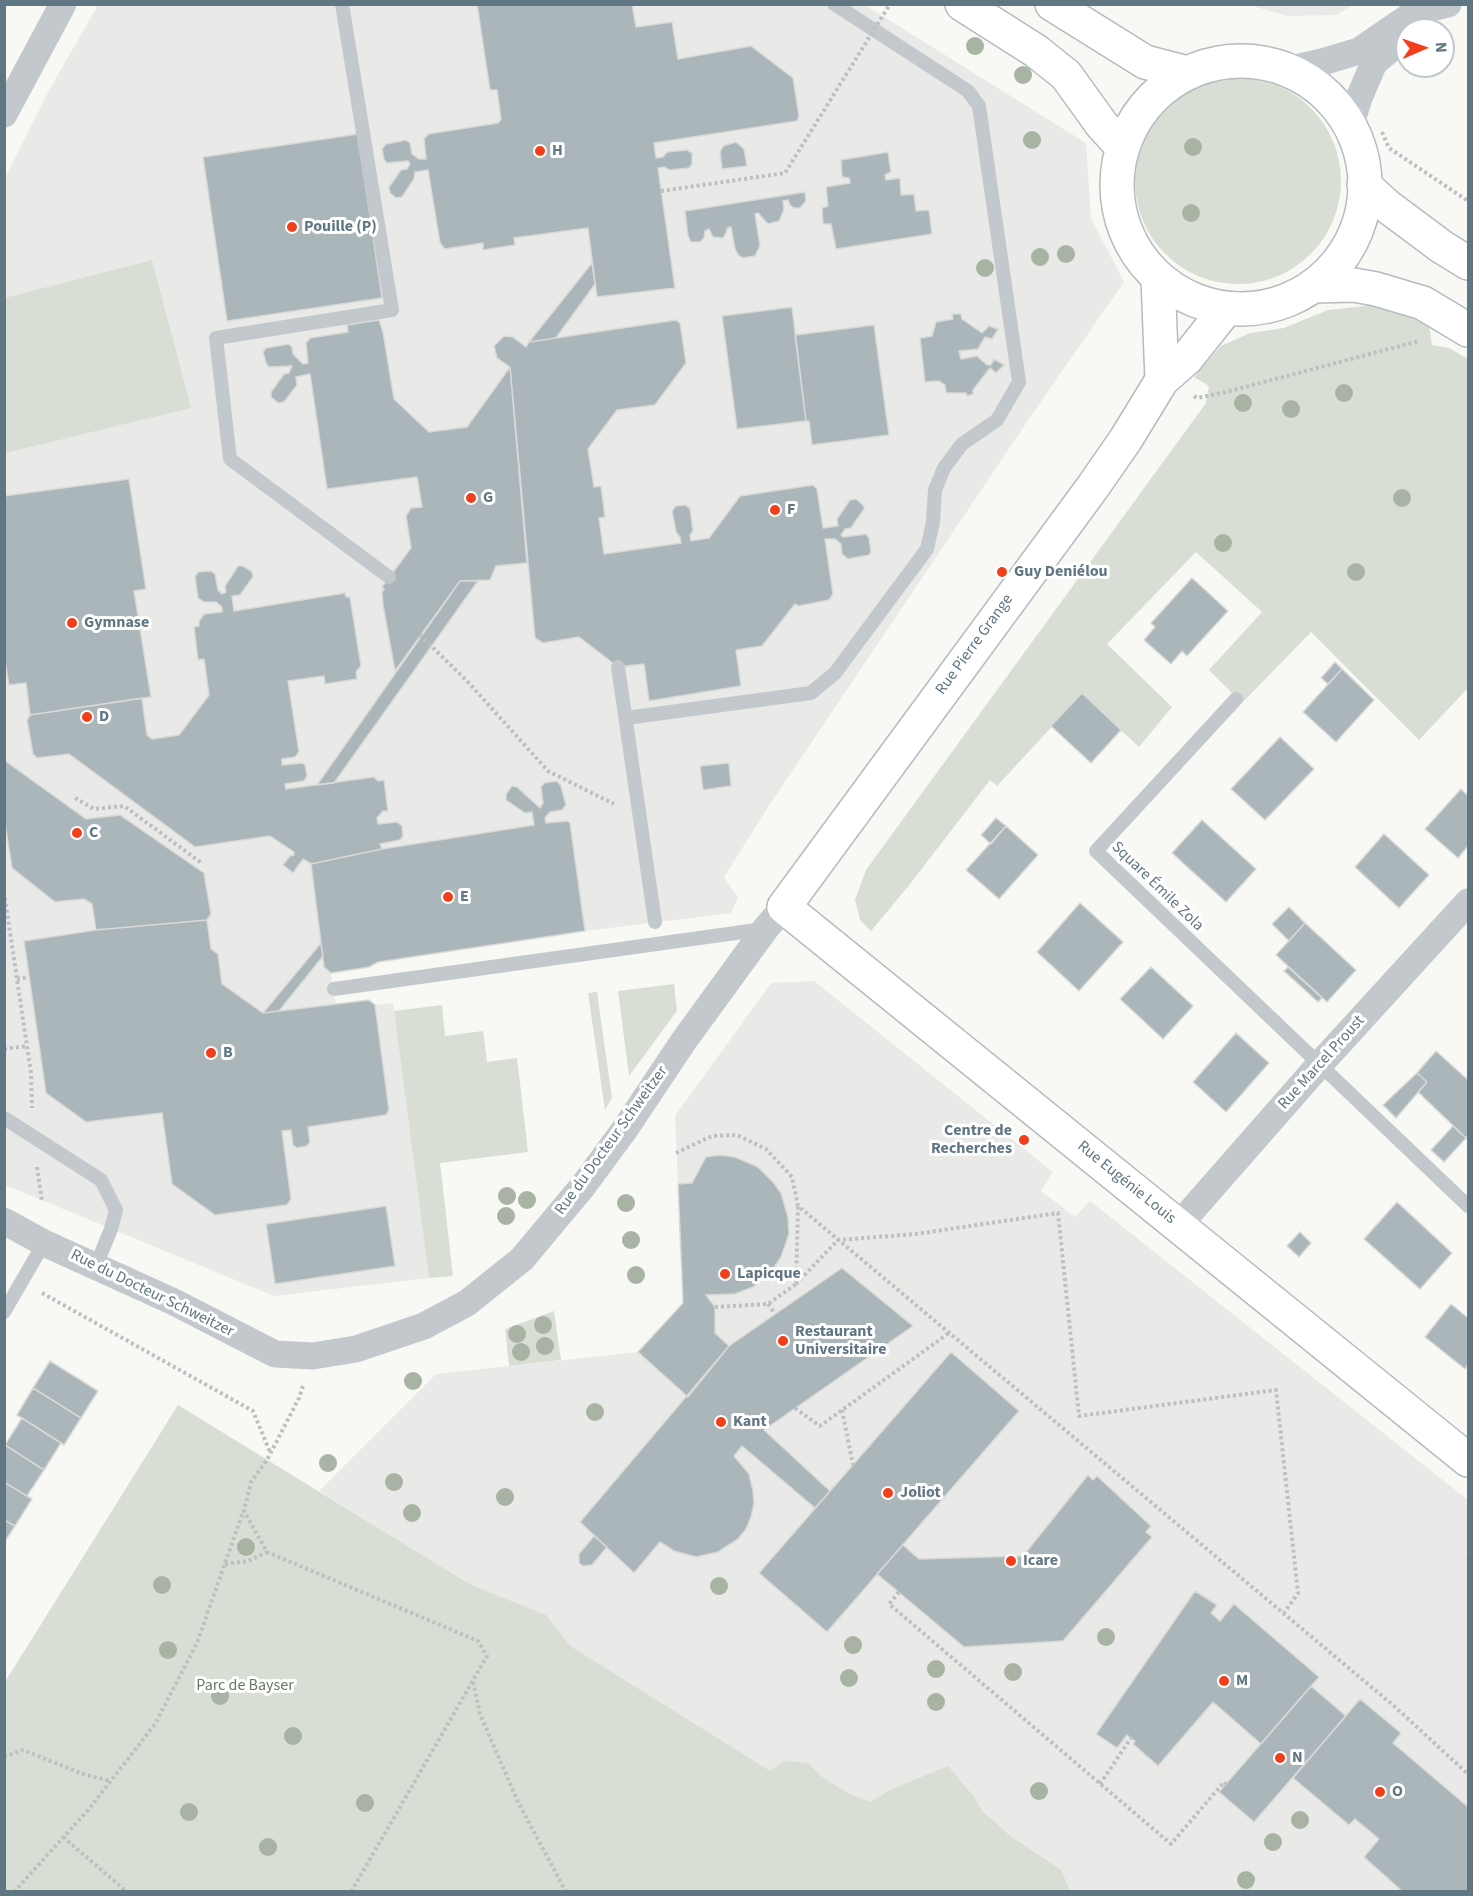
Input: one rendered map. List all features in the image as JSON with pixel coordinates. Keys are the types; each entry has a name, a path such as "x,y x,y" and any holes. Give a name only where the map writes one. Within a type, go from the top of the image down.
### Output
{"street":[{"path":"4,114 63,4"},
{"path":"962,4 1036,51 1066,75 1122,147"},
{"path":"1052,4 1145,62 1187,73"},
{"path":"1287,70 1359,51 1416,12 1441,5"},
{"path":"1427,18 1441,5"},
{"path":"1365,126 1324,93 1287,70 1254,62 1220,62 1187,73 1159,91 1137,117 1122,147 1116,182 1121,218 1135,251 1158,279 1190,299 1226,309 1257,309 1287,301 1314,286 1341,258 1359,224 1364,185 1361,155 1365,126 1359,98 1374,63 1395,46"},
{"path":"1364,185 1396,213 1468,263"},
{"path":"1158,279 1162,380"},
{"path":"1314,286 1354,285 1376,289 1423,303 1468,330"},
{"name":"Rue Pierre Grange","path":"775,918 1092,488 1126,439 1162,380 1187,358 1226,309"},
{"name":"Rue Marcel Proust","path":"1178,1226 1320,1064 1468,902"},
{"name":"Rue Eugénie Louis","path":"775,918 1178,1226 1468,1460"},
{"name":"Rue du Docteur Schweitzer","path":"4,1221 44,1243 174,1302 274,1354 313,1356 356,1349 423,1326 467,1303 522,1259 583,1186 775,918"}],"lane":[{"path":"342,4 392,310 216,338 230,459 389,577"},
{"path":"626,718 811,693 835,673 927,549 933,522 935,490 944,468 962,444 998,420 1019,382 979,106 968,90 834,4"},
{"path":"618,667 655,922"},
{"name":"Square Émile Zola","path":"1236,699 1096,851 1320,1064"},
{"path":"334,989 775,918"},
{"path":"1320,1064 1468,1206"},
{"path":"4,1118 101,1180 116,1210 96,1266"},
{"path":"4,1312 44,1243"}],"path":[{"path":"661,190 785,173 890,4"},
{"path":"1365,126 1389,148 1468,201"},
{"path":"1162,380 1197,398 1425,339"},
{"path":"420,636 468,682 548,771 640,818"},
{"path":"75,798 94,810 124,806 203,864"},
{"path":"4,892 7,925 31,1073 32,1134 42,1201"},
{"path":"17,979 29,977"},
{"path":"4,1049 27,1046"},
{"path":"676,1154 712,1136 737,1135 766,1149 792,1177 798,1206 796,1284"},
{"path":"798,1206 1394,1706 1468,1774"},
{"path":"715,1307 768,1304 796,1284 838,1240 916,1234 1058,1213 1079,1416 1276,1390 1298,1593 1284,1613"},
{"path":"22,1282 253,1411 271,1453"},
{"path":"768,1304 776,1314"},
{"path":"795,1408 820,1426 949,1333"},
{"path":"14,1892 88,1809 155,1724 197,1643 251,1482 271,1453 299,1398 313,1356"},
{"path":"842,1410 853,1465"},
{"path":"243,1511 267,1552 478,1641 488,1656 351,1892"},
{"path":"225,1564 248,1561 267,1552"},
{"path":"899,1592 889,1604 1171,1844 1224,1782 1226,1784"},
{"path":"473,1681 480,1714 518,1802 566,1892"},
{"path":"1100,1784 1131,1738"},
{"path":"4,1756 23,1750 83,1774 110,1781"},
{"path":"63,1837 127,1892"}],"shaded area":[{"path":"98,5 865,5 1086,143 1091,218 1124,282 770,804 724,877 738,898 731,913 585,931 378,962 369,967 331,973 336,1005 393,1003 429,1278 274,1296 5,1185 5,178 52,85"},
{"path":"1211,5 1353,5 1336,15 1287,16 1253,6"},
{"path":"814,981 1053,1172 1041,1191 1075,1217 1090,1201 1468,1500 1468,1891 962,1891 319,1491 436,1374 638,1352 683,1303 675,1116 771,983"}],"green space":[{"path":"1228,78 1248,78 1268,82 1287,90 1311,108 1329,132 1337,151 1341,181 1337,211 1329,230 1311,254 1287,272 1268,280 1248,284 1228,284 1208,280 1189,272 1173,261 1158,246 1147,230 1139,211 1135,191 1135,171 1139,151 1147,132 1158,116 1173,101 1189,90 1208,82"},
{"path":"152,260 191,408 5,453 5,298"},
{"path":"1373,305 1429,324 1432,345 1449,348 1468,359 1468,688 1419,740 1311,632 1242,703 1209,670 1262,612 1196,552 1107,644 1172,707 1139,747 1082,694 997,786 990,780 871,931 860,920 855,900 866,870 1206,403 1209,386 1194,377 1221,346 1250,333 1284,328 1328,310"},
{"path":"674,984 677,1011 629,1076 618,991"},
{"path":"597,992 612,1098 605,1110 588,993"},
{"path":"442,1005 445,1036 483,1031 487,1062 517,1058 528,1152 440,1163 453,1276 429,1278 394,1011"},
{"path":"554,1311 561,1360 509,1366 505,1329"},
{"name":"Parc de Bayser","path":"178,1405 471,1585 546,1615 570,1646 770,1771 784,1761 808,1763 822,1777 849,1794 871,1802 890,1790 948,1766 974,1797 982,1811 1009,1835 1061,1870 1070,1891 5,1891 5,1682"}],"building":[{"name":"H","path":"477,4 632,4 636,27 672,22 678,59 751,46 793,78 799,116 797,121 654,143 656,158 663,157 667,152 687,150 692,153 692,164 689,168 669,170 665,167 658,168 675,288 597,297 588,228 514,238 515,245 483,250 483,243 445,249 440,243 428,170 415,172 414,179 402,197 396,198 390,193 389,187 401,170 407,169 410,164 408,161 387,163 384,160 382,149 386,144 406,140 410,143 412,154 419,159 426,159 424,139 428,134 498,123 501,119 497,90 490,90"},
{"name":"Pouille (P)","path":"358,134 382,298 227,321 203,157"},
{"path":"736,142 744,149 747,166 722,169 720,152 723,146"},
{"path":"888,152 891,172 885,175 886,180 900,178 901,195 914,194 916,211 929,210 932,234 836,249 831,224 823,224 822,208 828,206 826,187 850,183 849,178 842,177 841,160"},
{"path":"805,192 806,201 800,208 794,208 788,200 783,201 784,210 779,221 768,224 758,213 755,214 760,246 755,256 743,258 739,256 735,249 731,227 727,228 723,238 713,237 709,229 705,231 704,238 700,242 691,242 688,236 685,211"},
{"path":"592,263 595,284 556,338 529,342"},
{"path":"792,307 806,421 737,429 722,316"},
{"path":"952,314 961,314 962,319 982,333 989,326 998,329 992,339 985,337 978,349 959,351 961,359 977,356 987,365 991,365 994,359 1004,365 996,373 990,368 973,390 973,394 967,396 966,393 946,393 945,385 939,381 925,382 920,338 932,336 936,322 953,319"},
{"name":"G","path":"379,320 394,399 429,432 467,427 510,367 527,563 496,566 490,580 460,581 395,671 382,587 411,548 406,516 411,508 422,507 417,477 327,489 310,374 296,377 297,385 284,402 278,403 271,397 271,392 284,374 289,373 292,366 269,367 263,352 266,348 288,344 292,347 293,354 303,364 308,363 306,343 310,338 348,332 347,325"},
{"name":"F","path":"676,320 680,323 686,363 655,405 617,410 588,449 594,487 601,486 605,517 599,518 604,554 681,543 676,532 672,511 676,506 686,505 690,509 693,531 690,535 691,541 709,538 740,496 813,485 817,489 823,528 838,526 837,519 850,500 856,499 864,506 851,528 845,529 841,535 843,537 866,534 869,538 871,552 869,555 848,559 842,554 841,544 835,539 825,539 833,594 829,600 799,606 795,604 762,646 736,650 741,686 649,701 644,664 618,667 579,637 543,643 535,638 510,367 497,358 494,346 504,336 513,337 526,347 529,342"},
{"path":"874,325 889,435 812,445 809,421 806,421 795,335"},
{"name":"Gymnase","path":"129,479 146,589 134,591 151,697 30,715 26,683 9,685 4,656 4,496"},
{"name":"D","path":"238,566 243,566 252,572 253,577 240,595 232,596 234,611 345,593 346,597 350,597 361,666 356,672 357,679 325,684 324,676 288,681 299,752 295,757 282,759 282,765 302,763 305,765 307,776 304,781 285,784 286,789 374,777 378,781 384,780 388,811 383,811 377,818 378,824 397,822 402,826 403,836 400,840 380,844 382,849 311,864 303,859 293,873 283,865 290,856 294,855 294,852 270,836 195,847 69,754 37,758 33,754 27,720 30,715 142,698 147,735 152,739 179,735 209,695 204,659 198,660 194,627 199,626 199,621 204,614 222,612 222,607 216,602 204,602 198,598 195,577 198,572 211,571 215,574 218,590 222,594 226,592 225,586"},
{"path":"1192,578 1228,611 1187,656 1182,651 1171,664 1144,640 1155,627 1151,623"},
{"path":"460,581 478,581 334,783 317,785"},
{"path":"1335,662 1342,669 1328,684 1321,678"},
{"path":"1342,669 1374,700 1336,742 1303,712"},
{"path":"1082,693 1121,730 1091,763 1051,726"},
{"path":"1280,737 1314,769 1265,820 1231,789"},
{"name":"C","path":"4,760 86,819 120,815 204,873 211,914 207,920 96,930 92,904 84,899 55,902 12,868 4,817"},
{"path":"729,763 731,786 703,790 700,766"},
{"name":"E","path":"557,781 561,786 566,805 562,810 550,812 545,818 546,823 567,821 570,823 585,931 378,962 369,967 331,973 324,967 311,864 382,849 534,825 532,812 525,813 506,800 506,794 512,786 517,787 540,808 543,803 541,787 544,783"},
{"path":"1461,789 1468,796 1468,846 1458,858 1425,829"},
{"path":"996,818 1006,826 991,844 981,835"},
{"path":"1202,820 1256,869 1226,902 1172,853"},
{"path":"1006,826 1038,855 999,899 966,870"},
{"path":"1384,834 1429,875 1399,908 1355,867"},
{"path":"1080,903 1123,942 1079,991 1037,952"},
{"path":"1289,907 1305,923 1289,941 1272,924"},
{"name":"B","path":"207,920 211,949 218,954 222,984 263,1013 369,1000 375,1005 389,1110 386,1115 308,1127 310,1142 307,1146 297,1148 293,1145 291,1130 282,1131 291,1199 287,1205 215,1215 172,1184 162,1113 86,1122 46,1093 24,941 96,930"},
{"path":"1305,923 1356,970 1327,1002 1276,955"},
{"path":"321,943 323,956 279,1011 263,1013"},
{"path":"1151,967 1193,1006 1163,1039 1120,999"},
{"path":"1288,967 1322,998 1318,1002 1284,971"},
{"path":"1236,1033 1269,1063 1226,1112 1193,1082"},
{"path":"1436,1051 1468,1080 1468,1135 1466,1138 1418,1092 1427,1082 1417,1073"},
{"path":"1417,1073 1427,1082 1396,1118 1383,1105"},
{"path":"1453,1126 1466,1138 1444,1162 1431,1150"},
{"name":"Lapicque","path":"720,1155 735,1157 758,1167 773,1182 781,1193 788,1217 789,1234 781,1257 773,1269 753,1287 735,1294 706,1295 715,1307 715,1333 729,1346 688,1397 638,1352 683,1303 678,1184 692,1183 706,1157"},
{"path":"1397,1202 1452,1253 1420,1289 1364,1239"},
{"path":"386,1206 395,1266 275,1284 266,1224"},
{"path":"1300,1232 1311,1243 1299,1257 1287,1246"},
{"name":"Kant","path":"842,1268 913,1326 764,1430 830,1491 815,1508 742,1446 734,1456 749,1474 754,1503 746,1529 738,1539 718,1552 696,1557 674,1551 660,1542 634,1573 580,1522 729,1346"},
{"path":"1451,1304 1468,1318 1468,1364 1465,1369 1425,1337"},
{"name":"Joliot","path":"951,1352 1019,1411 827,1632 759,1573"},
{"path":"50,1361 98,1391 81,1418 33,1388"},
{"path":"33,1388 81,1418 64,1445 17,1415"},
{"path":"22,1418 61,1443 44,1470 5,1445"},
{"path":"5,1445 44,1470 27,1496 4,1482"},
{"name":"Icare","path":"1088,1475 1093,1480 1097,1476 1151,1526 1146,1532 1152,1537 1063,1641 964,1647 877,1574 903,1545 919,1559 1023,1556"},
{"path":"4,1482 32,1499 15,1526 4,1520"},
{"path":"4,1520 15,1526 4,1543"},
{"path":"594,1536 607,1547 592,1565 583,1566 579,1563 579,1554"},
{"name":"M","path":"1195,1591 1217,1605 1211,1613 1220,1621 1234,1604 1319,1677 1261,1744 1213,1702 1158,1766 1133,1744 1135,1741 1127,1735 1117,1748 1096,1734"},
{"name":"N","path":"1311,1686 1346,1716 1254,1822 1219,1792"},
{"name":"O","path":"1360,1699 1401,1733 1393,1743 1468,1807 1468,1892 1403,1892 1364,1857 1379,1839 1355,1819 1349,1825 1293,1778"}],"place":[{"name":"H","path":"540,151"},
{"name":"Pouille (P)","path":"292,227"},
{"name":"G","path":"471,498"},
{"name":"F","path":"775,510"},
{"name":"Guy Deniélou","path":"1002,572"},
{"name":"Gymnase","path":"72,623"},
{"name":"D","path":"87,717"},
{"name":"C","path":"77,833"},
{"name":"E","path":"448,897"},
{"name":"B","path":"211,1053"},
{"name":"Centre de Recherches","path":"1024,1140"},
{"name":"Lapicque","path":"725,1274"},
{"name":"Restaurant Universitaire","path":"783,1341"},
{"name":"Kant","path":"721,1422"},
{"name":"Joliot","path":"888,1493"},
{"name":"Icare","path":"1011,1561"},
{"name":"M","path":"1224,1681"},
{"name":"N","path":"1280,1758"},
{"name":"O","path":"1380,1792"}]}
